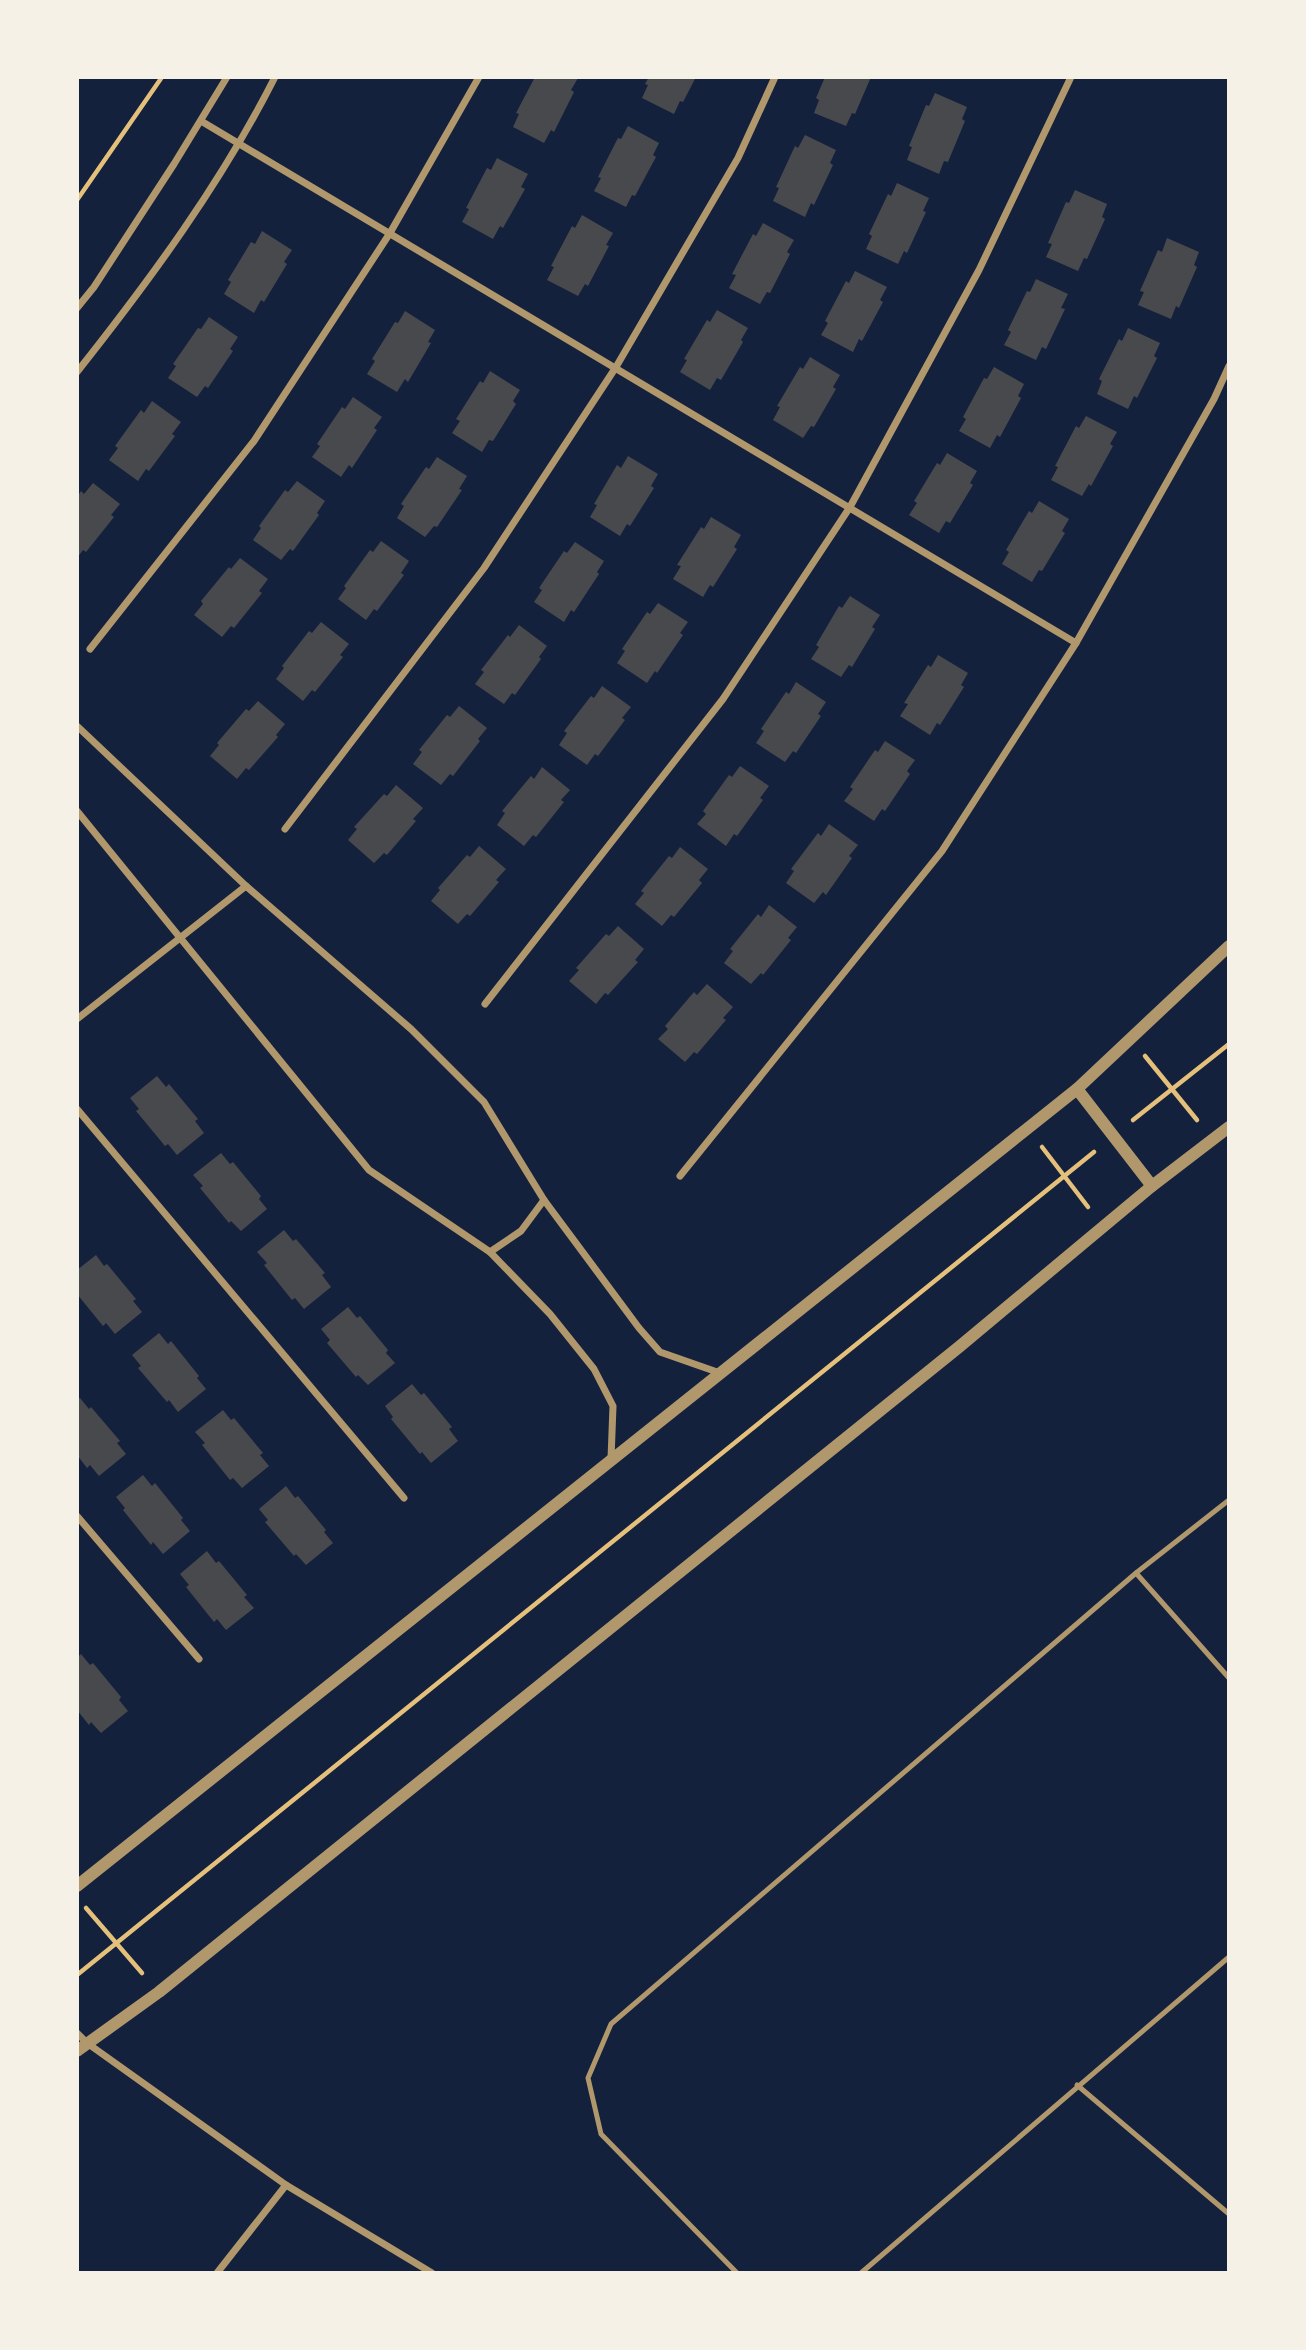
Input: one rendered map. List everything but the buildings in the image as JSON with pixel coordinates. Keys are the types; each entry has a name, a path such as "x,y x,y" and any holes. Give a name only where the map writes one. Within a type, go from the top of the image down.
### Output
{"street":[{"path":"77,308 94,287 227,77"},
{"path":"77,372 128,307 210,188 275,77"},
{"path":"90,649 254,441 390,233 479,77"},
{"path":"285,829 484,568 616,368 738,158 775,77"},
{"path":"485,1004 723,699 850,507 979,270 1071,77"},
{"path":"201,121 1076,643"},
{"path":"680,1176 942,851 1076,643 1214,399 1229,366"},
{"path":"77,726 246,886 411,1029 484,1102 544,1200 639,1328 660,1352 720,1373"},
{"path":"77,811 369,1170 490,1252 550,1314 594,1369 613,1406 611,1461"},
{"path":"77,1019 246,886"},
{"path":"77,1886 1077,1089 1229,946"},
{"path":"1077,1089 1152,1186"},
{"path":"77,1109 404,1498"},
{"path":"82,2047 159,1992 927,1373 1152,1186 1229,1127"},
{"path":"490,1252 521,1231 544,1200"},
{"path":"77,1516 199,1659"},
{"path":"77,2033 82,2047 286,2185 432,2273"},
{"path":"217,2273 286,2185"}],"lane":[{"path":"737,2273 601,2134 588,2078 611,2024 1136,1573 1229,1500"},
{"path":"1136,1573 1229,1678"},
{"path":"861,2273 1229,1957"},
{"path":"1077,2085 1229,2214"}],"path":[{"path":"77,200 162,77"},
{"path":"1130,1037 1213,1139"},
{"path":"77,1975 1229,1044"},
{"path":"1028,1128 1103,1227"},
{"path":"85,1906 159,1992"}]}
